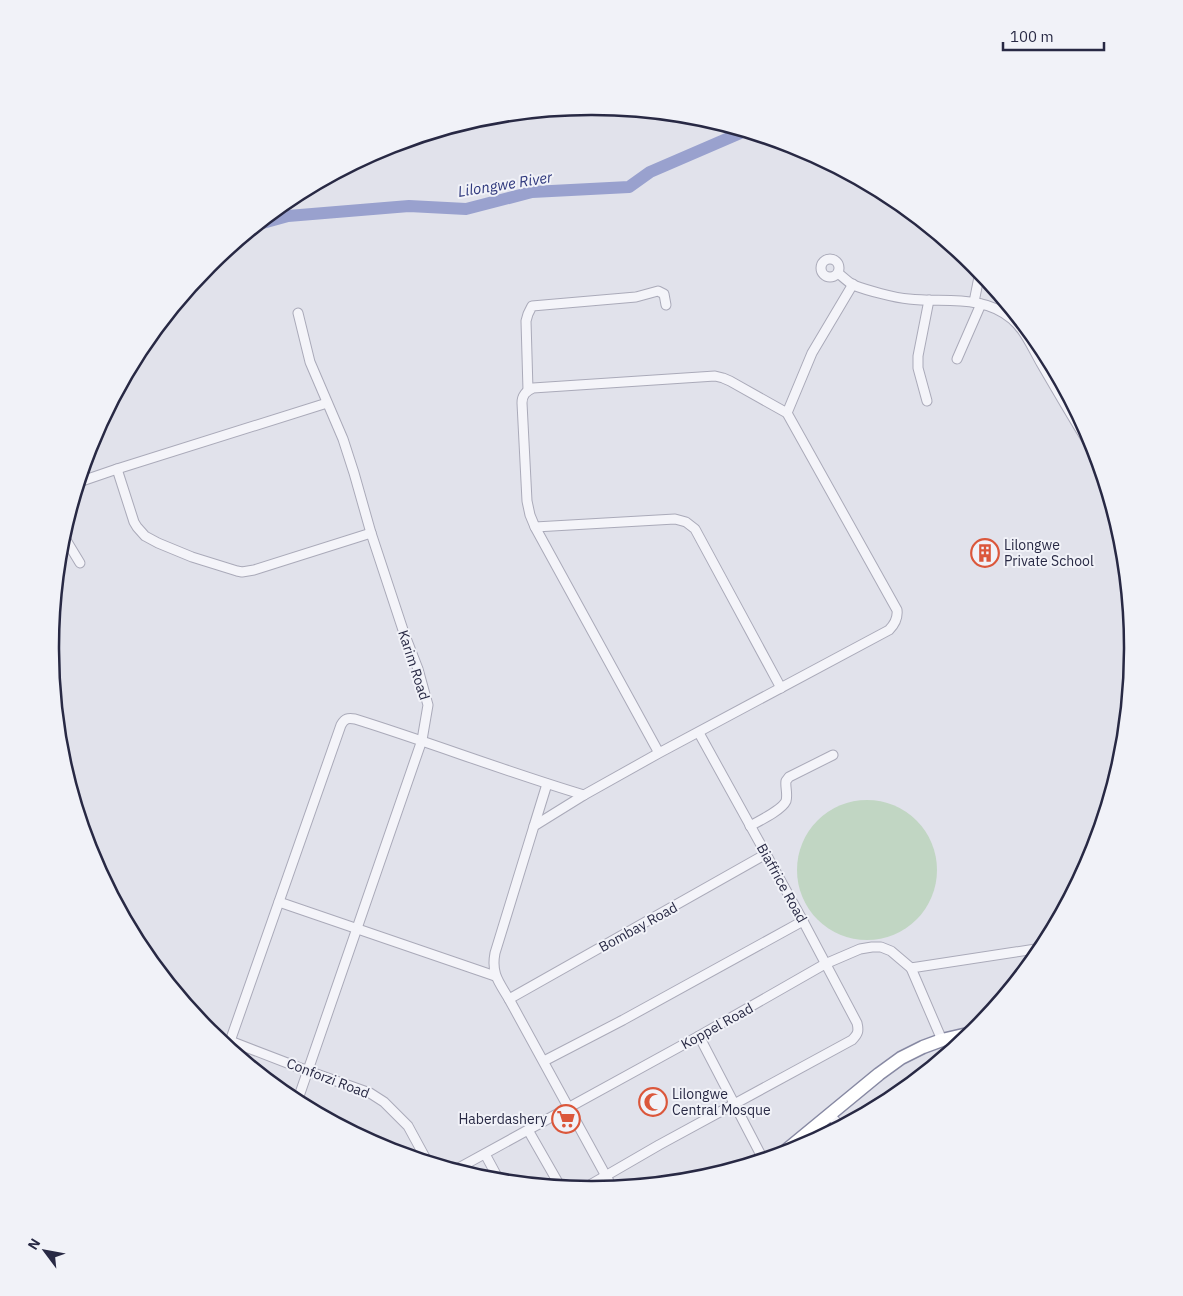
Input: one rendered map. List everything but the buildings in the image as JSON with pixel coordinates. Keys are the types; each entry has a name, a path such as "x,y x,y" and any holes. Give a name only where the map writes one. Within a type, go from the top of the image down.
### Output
{"highway":[{"path":"803,1136 896,1062 912,1052 956,1037"}],"street":[{"path":"838,273 853,284 867,289 907,299 977,303 998,310 1007,316"},
{"path":"957,359 977,303 979,283"},
{"path":"787,412 812,353 853,284"},
{"path":"528,390 526,321 532,306 636,297 658,292 664,294 666,304"},
{"path":"927,401 918,368 918,356 929,300"},
{"name":"Karim Road","path":"298,313 310,362 346,448 371,533 418,669 428,705 422,740 300,1093"},
{"path":"1042,365 1066,407"},
{"path":"534,826 584,795 889,630 898,615 787,412 730,381 715,376 533,388 528,390 522,398 527,501 530,515 659,754"},
{"path":"86,480 327,403"},
{"path":"117,469 134,522 145,536 185,554 237,571 254,570 371,533"},
{"path":"535,527 676,519 686,522 695,530 781,688"},
{"path":"69,545 80,563"},
{"path":"230,1040 343,721 346,718 355,719 422,740 584,795"},
{"name":"Biaffrice Road","path":"698,733 803,921 859,1030 852,1040 735,1104"},
{"path":"750,826 783,805 786,798 786,781 789,777 833,755"},
{"path":"547,784 492,964 495,976 544,1061 608,1181"},
{"name":"Bombay Road","path":"509,999 766,854"},
{"path":"279,902 495,976"},
{"path":"544,1061 803,921"},
{"name":"Koppel Road","path":"464,1165 699,1036 825,964 860,949 872,946 881,947 891,951 911,968 942,1040"},
{"path":"911,968 1030,950"},
{"path":"699,1036 760,1153"},
{"name":"Conforzi Road","path":"238,1047 370,1093 384,1102 408,1126 424,1153"},
{"path":"597,1181 735,1104"},
{"path":"829,1114 836,1121"},
{"path":"528,1130 557,1180"},
{"path":"485,1154 495,1172"}],"green space":[{"path":"867,800 894,806 906,812 916,821 925,831 931,843 937,870 931,897 925,909 916,919 906,928 894,934 867,940 840,934 828,928 818,919 809,909 803,897 797,870 803,843 809,831 818,821 828,812 840,806"}],"waterway":[{"name":"Lilongwe River","path":"275,220 288,216 409,206 466,209 532,192 629,187 650,172 735,135"}],"place":[{"name":"Lilongwe Private School","path":"985,553"},
{"name":"Lilongwe Central Mosque","path":"653,1102"},
{"name":"Haberdashery","path":"566,1119"}]}
